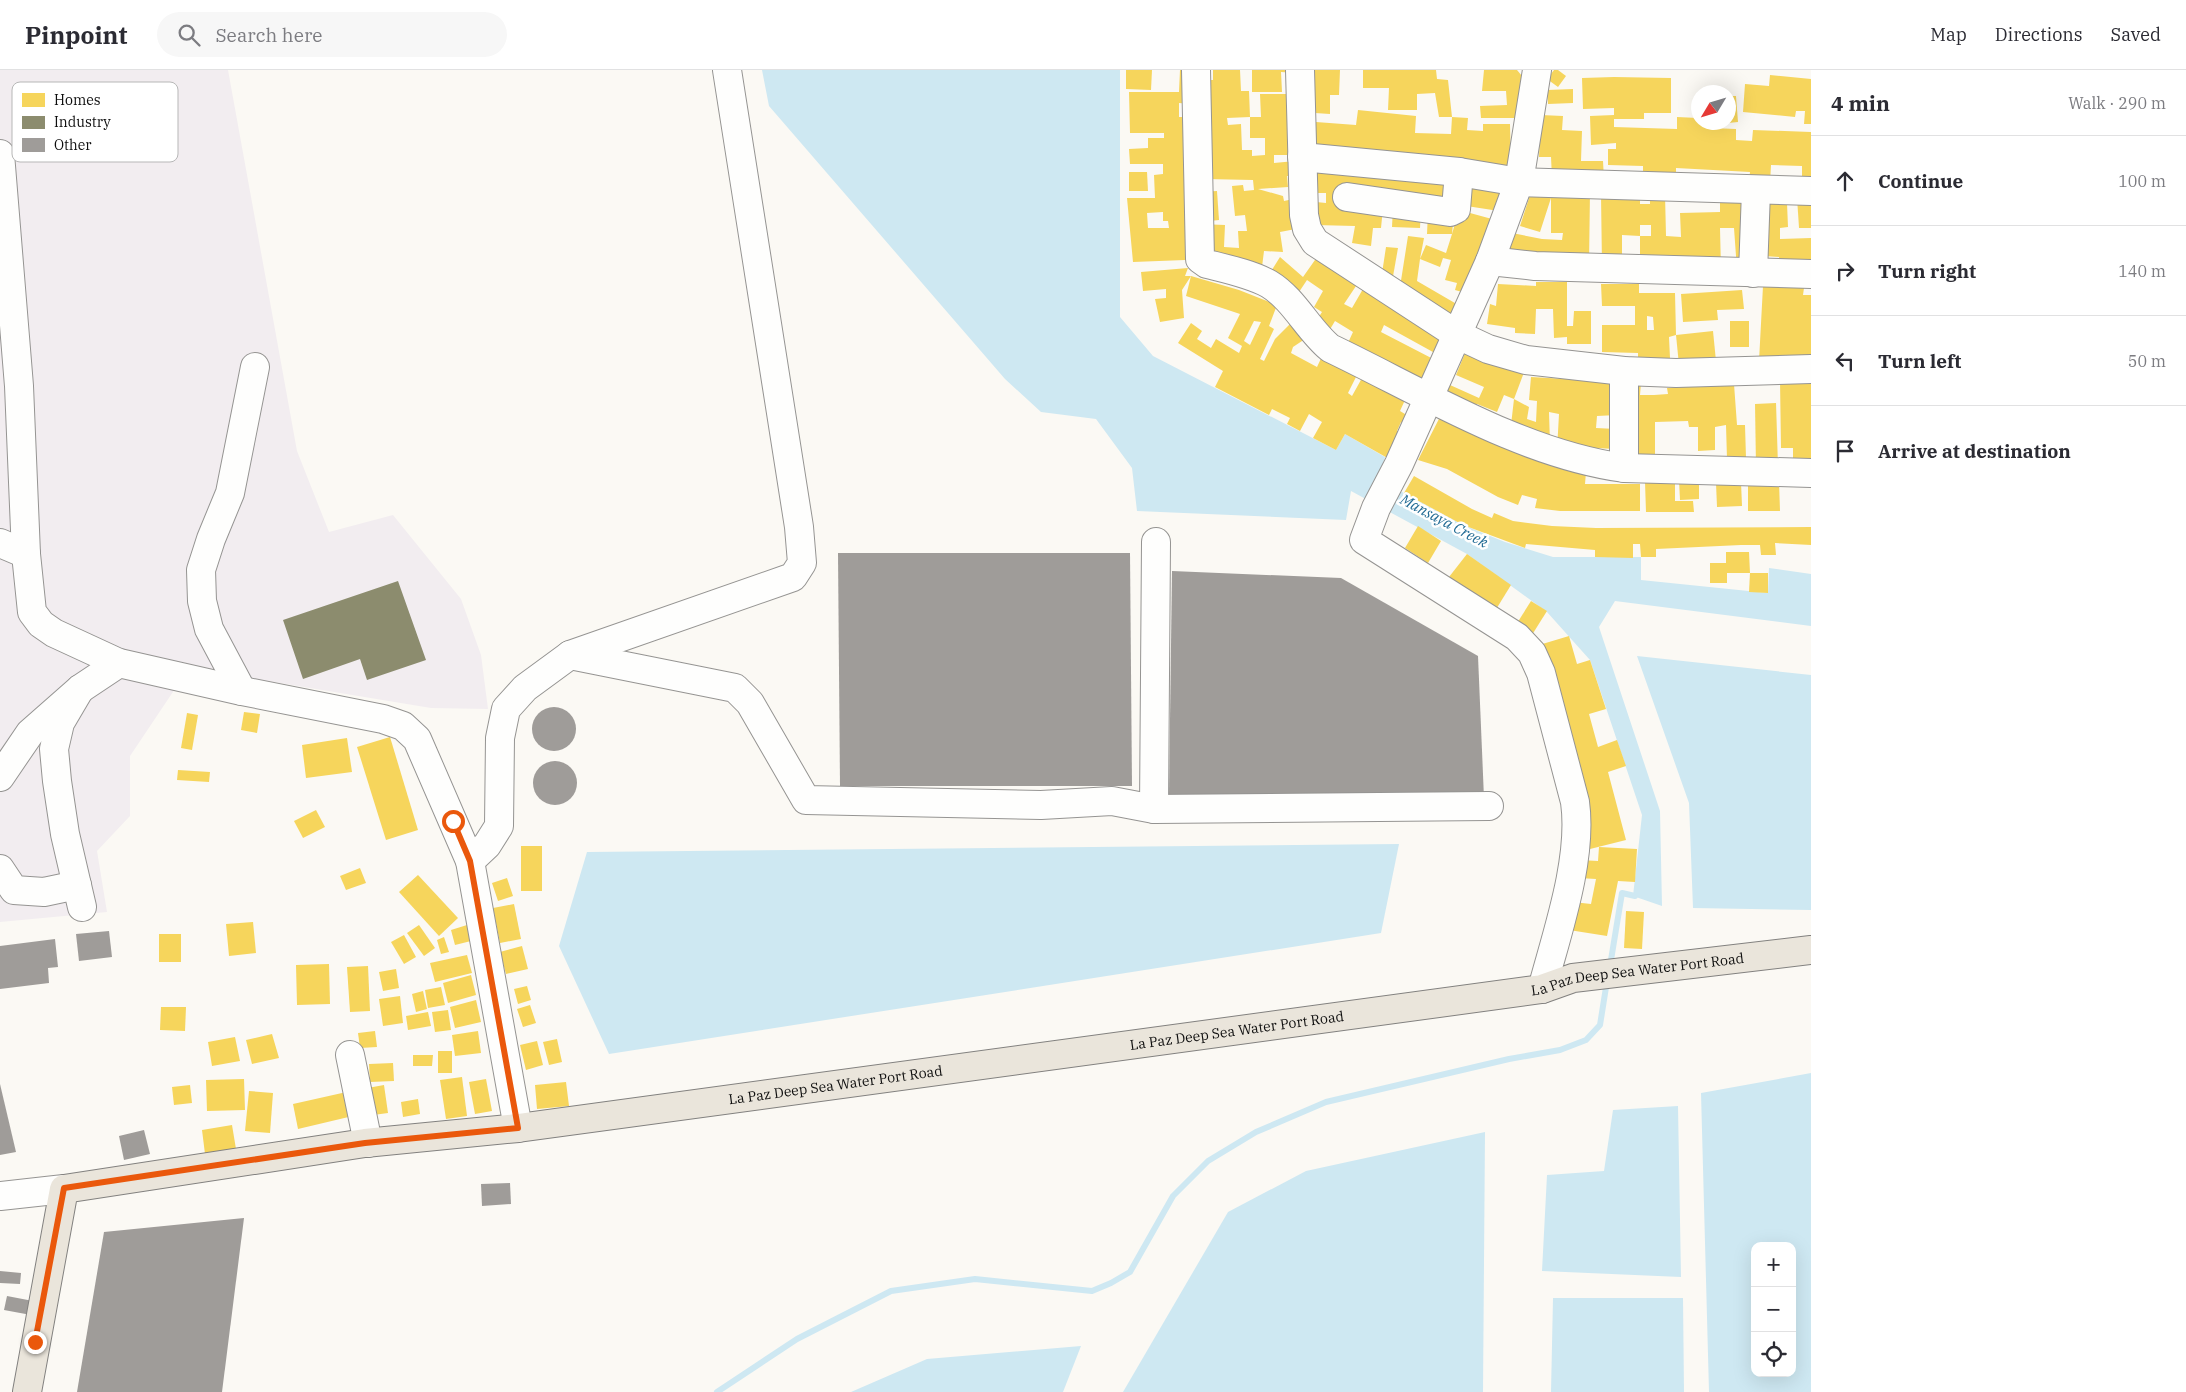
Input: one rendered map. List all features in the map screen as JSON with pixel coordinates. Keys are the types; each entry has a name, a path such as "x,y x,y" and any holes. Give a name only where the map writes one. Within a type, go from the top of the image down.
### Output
{"main road":[{"name":"La Paz Deep Sea Water Port Road","path":"64,1188 368,1143 518,1128 1542,989 1573,978 1811,950"},
{"path":"27,1392 64,1188"}],"street":[{"path":"470,861 487,845 499,826 500,738 506,709 525,688 570,655 793,577 802,563 799,527 727,70"},
{"path":"1196,70 1200,259 1207,264 1269,284 1286,299 1318,338 1330,348 1429,398 1524,440 1597,463 1624,468 1811,473"},
{"path":"1300,70 1304,215 1307,229 1315,242 1456,334 1488,349 1526,360 1624,371 1676,373 1811,369"},
{"path":"1537,70 1519,182 1490,261 1399,464 1376,508 1364,540 1517,637 1532,653 1541,673 1575,802 1578,822 1568,883 1542,989"},
{"path":"0,154 10,385 32,612 40,624 54,633 119,663 242,691 383,719 403,726 416,740 470,861 518,1128"},
{"path":"1302,157 1460,172 1519,182 1756,191 1811,191"},
{"path":"1347,197 1450,212 1456,209 1458,202 1460,172"},
{"path":"1753,273 1756,191"},
{"path":"1490,261 1535,266 1811,274"},
{"path":"242,691 209,629 202,601 201,570 211,539 230,493 255,367"},
{"path":"1624,371 1624,468"},
{"path":"1154,809 1156,542"},
{"path":"0,543 26,554"},
{"path":"570,655 734,688 750,703 806,800 1041,805 1112,801 1154,809 1489,806"},
{"path":"0,777 30,733 80,689 119,663"},
{"path":"0,869 14,890 80,896 65,834 54,749 60,723 80,689"},
{"path":"350,1055 368,1143"},
{"path":"0,1196 64,1188"}],"shaded area":[{"path":"0,70 228,70 297,451 329,532 393,515 461,599 481,655 488,709 431,708 189,668 130,756 130,816 97,851 107,912 0,922"}],"water":[{"name":"Mansaya Creek","path":"762,70 1120,70 1120,317 1153,356 1336,450 1345,434 1385,457 1378,479 1463,525 1505,542 1553,557 1641,557 1641,580 1768,593 1769,568 1811,574 1811,626 1615,601 1599,627 1660,811 1662,906 1633,896 1642,815 1590,660 1547,612 1467,554 1351,491 1346,520 1137,511 1132,468 1096,419 1041,412 1005,379 769,106"},
{"path":"1637,656 1811,675 1811,910 1693,908 1689,803"},
{"path":"1399,844 1381,933 609,1054 559,946 587,852"},
{"path":"1811,1073 1811,1392 1709,1392 1701,1093"},
{"path":"1678,1106 1681,1277 1542,1271 1547,1175 1604,1171 1613,1110"},
{"path":"1485,1132 1483,1392 1123,1392 1228,1212 1306,1171"},
{"path":"1553,1298 1683,1298 1684,1392 1551,1392"},
{"path":"1081,1346 1063,1392 851,1392 927,1359"}],"building: Homes":[{"path":"1126,70 1152,70 1151,90 1126,89"},
{"path":"1180,70 1195,70 1191,104 1179,103 1179,117 1188,117 1185,260 1133,262 1127,198 1155,198 1154,175 1163,174 1163,164 1130,164 1129,149 1148,148 1148,138 1164,138 1164,133 1130,133 1129,92 1179,92","holes":["1163,212 1163,221 1168,221 1169,228 1148,228 1147,213"]},
{"path":"1213,70 1240,70 1241,91 1249,91 1250,117 1261,117 1260,94 1296,94 1296,155 1274,155 1274,163 1295,161 1296,176 1287,176 1288,187 1258,189 1283,196 1284,201 1298,198 1301,228 1280,232 1283,252 1264,251 1261,275 1218,266 1200,224 1225,225 1224,247 1239,248 1238,231 1247,231 1245,215 1235,216 1232,186 1243,185 1244,191 1254,190 1253,180 1205,179 1203,80 1213,80","holes":["1250,117 1250,138 1265,138 1265,155 1252,156 1252,150 1242,150 1241,124 1228,125 1227,118"]},
{"path":"1252,70 1295,70 1295,73 1281,72 1282,92 1252,92"},
{"path":"1315,70 1340,70 1339,95 1330,95 1330,114 1315,113"},
{"path":"1363,70 1436,70 1437,79 1448,80 1452,117 1439,117 1435,93 1417,94 1417,110 1388,110 1389,88 1363,88"},
{"path":"1484,70 1517,70 1522,76 1520,118 1481,118 1480,106 1507,105 1506,91 1482,91"},
{"path":"1554,70 1558,70 1566,76 1558,87 1547,79"},
{"path":"1770,75 1811,79 1811,124 1804,124 1805,111 1796,111 1795,117 1743,112 1745,84 1769,86"},
{"path":"1582,78 1671,78 1671,113 1644,113 1644,119 1614,119 1614,127 1677,129 1677,117 1691,118 1691,130 1736,130 1736,140 1752,141 1753,130 1811,132 1811,184 1802,184 1802,166 1771,165 1770,183 1749,181 1750,172 1676,168 1676,177 1643,177 1643,166 1608,165 1608,149 1616,149 1616,143 1591,145 1590,116 1614,115 1614,108 1583,109"},
{"path":"1573,89 1573,103 1548,104 1547,90"},
{"path":"1736,96 1738,122 1736,122"},
{"path":"1358,110 1416,116 1415,133 1451,134 1452,117 1468,118 1467,130 1483,131 1483,124 1510,124 1511,165 1484,165 1314,152 1316,122 1356,125"},
{"path":"1541,115 1563,116 1562,130 1582,131 1581,161 1603,161 1604,179 1552,178 1551,157 1539,157"},
{"path":"1314,164 1455,178 1452,204 1383,208 1381,228 1373,228 1371,246 1352,243 1355,226 1315,225 1316,202 1326,203 1326,193 1314,193"},
{"path":"1129,172 1147,172 1148,191 1129,191"},
{"path":"1463,179 1503,186 1499,211 1460,205"},
{"path":"1217,191 1219,220 1201,222 1198,192"},
{"path":"1564,191 1590,191 1589,266 1507,259 1512,233 1542,239 1562,240 1563,233 1551,233 1551,198 1563,198"},
{"path":"1531,192 1551,198 1540,232 1520,226"},
{"path":"1650,194 1665,194 1666,236 1681,237 1680,213 1720,212 1720,200 1748,200 1749,228 1737,270 1734,228 1720,228 1721,269 1640,268 1640,236 1622,235 1622,265 1602,265 1601,195 1640,195 1640,204 1650,204","holes":["1640,225 1651,225 1651,236 1640,236"]},
{"path":"1811,196 1811,228 1799,228 1797,197"},
{"path":"1764,202 1787,203 1788,227 1780,228 1780,239 1811,238 1811,261 1780,269 1779,257 1764,256"},
{"path":"1393,207 1421,208 1420,228 1392,227"},
{"path":"1459,210 1492,219 1469,294 1455,290 1457,283 1445,280 1451,260 1443,258 1440,267 1420,259 1426,245 1446,253"},
{"path":"1428,212 1454,213 1452,234 1427,234"},
{"path":"1408,236 1424,238 1417,281 1460,306 1452,319 1400,287"},
{"path":"1386,247 1398,248 1392,282 1381,280"},
{"path":"1322,250 1362,277 1344,304 1352,308 1367,282 1451,340 1442,357 1384,325 1381,332 1439,362 1426,387 1347,345 1353,332 1335,321 1329,331 1315,323 1322,312 1314,307 1323,291 1307,280 1295,298 1265,281 1280,257 1303,277"},
{"path":"1188,268 1185,276 1191,276 1182,290 1184,318 1160,322 1155,299 1166,298 1166,289 1143,291 1141,272"},
{"path":"1191,276 1239,290 1277,305 1269,326 1274,329 1260,359 1264,361 1275,339 1292,322 1305,339 1293,347 1291,353 1317,367 1324,352 1359,371 1348,393 1352,396 1362,378 1405,400 1400,411 1410,417 1406,424 1401,422 1397,431 1404,435 1391,460 1345,434 1336,450 1313,438 1322,422 1309,414 1300,431 1287,424 1290,418 1272,409 1269,415 1215,387 1223,371 1178,343 1191,323 1202,331 1197,339 1211,348 1216,339 1239,353 1242,346 1228,338 1240,314 1186,296","holes":["1254,321 1261,322 1250,345 1244,341"]},
{"path":"1536,282 1567,282 1567,326 1573,326 1574,311 1591,311 1591,344 1567,344 1567,337 1554,338 1553,309 1536,309 1535,334 1515,333 1515,328 1487,324 1490,304 1496,306 1498,284 1536,286"},
{"path":"1601,284 1639,284 1639,293 1675,293 1676,335 1669,337 1670,358 1638,358 1638,353 1602,352 1602,325 1635,325 1635,306 1602,306","holes":["1647,316 1653,317 1654,330 1647,330"]},
{"path":"1763,286 1804,288 1803,295 1811,295 1811,364 1759,361"},
{"path":"1742,290 1744,309 1717,310 1718,320 1683,322 1681,294"},
{"path":"1730,321 1749,321 1749,347 1730,347"},
{"path":"1713,331 1716,361 1679,365 1676,335"},
{"path":"1468,346 1526,367 1514,399 1504,395 1497,412 1477,404 1473,412 1443,399 1450,385 1479,398 1484,387 1456,375"},
{"path":"1531,377 1616,382 1617,415 1597,416 1596,428 1616,429 1616,449 1595,448 1595,452 1557,450 1559,414 1549,412 1550,444 1511,425 1514,399 1529,407 1527,419 1536,422 1537,401 1529,400"},
{"path":"1780,380 1811,380 1811,462 1793,461 1793,448 1781,448"},
{"path":"1630,383 1641,383 1640,395 1668,394 1667,388 1734,384 1737,425 1745,425 1746,458 1727,459 1726,425 1715,427 1715,450 1698,451 1698,427 1689,427 1688,421 1655,422 1655,462 1630,462"},
{"path":"1776,403 1778,466 1756,467 1755,404"},
{"path":"1442,413 1586,472 1585,484 1640,484 1640,511 1560,511 1535,508 1537,499 1522,495 1518,505 1498,497 1447,469 1418,460"},
{"path":"1414,476 1472,509 1492,518 1494,513 1513,521 1552,526 1596,528 1811,527 1811,545 1775,543 1776,555 1761,555 1760,545 1741,545 1656,549 1656,557 1641,557 1640,544 1633,544 1633,558 1595,557 1595,550 1526,544 1525,548 1463,525 1404,493"},
{"path":"1699,479 1699,499 1680,500 1679,480"},
{"path":"1748,481 1779,481 1780,511 1748,511"},
{"path":"1645,482 1675,482 1675,501 1693,501 1694,512 1646,512"},
{"path":"1741,482 1742,506 1717,507 1716,483"},
{"path":"1418,526 1441,541 1428,563 1405,548"},
{"path":"1726,552 1749,552 1750,573 1727,573 1727,583 1710,583 1710,563 1726,563"},
{"path":"1467,554 1511,585 1495,611 1449,577"},
{"path":"1750,573 1768,573 1768,593 1749,592"},
{"path":"1531,601 1547,611 1530,638 1514,628"},
{"path":"1569,636 1577,664 1590,660 1606,709 1589,714 1598,747 1617,740 1626,766 1608,772 1626,840 1590,849 1539,645"},
{"path":"244,712 260,714 257,733 241,730"},
{"path":"187,713 198,715 192,750 181,748"},
{"path":"390,737 418,830 386,840 357,747"},
{"path":"347,738 352,772 306,778 302,745"},
{"path":"178,770 210,772 209,782 177,780"},
{"path":"316,810 325,827 303,838 294,821"},
{"path":"521,846 542,846 542,891 521,891"},
{"path":"1599,847 1637,849 1635,882 1618,881 1607,936 1569,930 1573,902 1591,904 1596,879 1579,878 1580,860 1598,861"},
{"path":"360,868 366,883 346,890 340,876"},
{"path":"418,875 458,918 439,936 399,892"},
{"path":"507,878 513,896 498,901 492,883"},
{"path":"514,904 521,939 500,943 493,908"},
{"path":"1626,911 1644,912 1642,949 1624,948"},
{"path":"253,922 256,953 229,956 226,924"},
{"path":"419,925 435,948 424,956 407,933"},
{"path":"467,925 471,941 455,945 451,930"},
{"path":"159,934 181,934 181,962 159,962"},
{"path":"404,935 416,957 404,964 391,942"},
{"path":"444,937 449,952 441,954 437,940"},
{"path":"522,946 528,969 506,974 500,952"},
{"path":"467,955 472,973 435,982 430,963"},
{"path":"329,964 330,1004 297,1005 296,965"},
{"path":"368,966 370,1011 350,1012 347,967"},
{"path":"396,969 399,988 383,991 379,972"},
{"path":"471,975 476,995 448,1003 443,983"},
{"path":"527,986 531,1000 518,1004 514,989"},
{"path":"441,987 445,1005 428,1008 425,990"},
{"path":"423,991 427,1009 416,1012 412,994"},
{"path":"400,996 403,1023 383,1026 379,999"},
{"path":"476,1000 481,1022 455,1028 450,1007"},
{"path":"530,1005 536,1023 523,1027 517,1009"},
{"path":"161,1007 186,1007 185,1031 160,1030"},
{"path":"448,1010 451,1030 435,1032 432,1012"},
{"path":"428,1012 431,1026 408,1030 406,1016"},
{"path":"375,1031 377,1047 360,1048 358,1033"},
{"path":"478,1031 481,1053 455,1056 452,1035"},
{"path":"272,1034 279,1058 252,1064 246,1040"},
{"path":"235,1037 240,1061 212,1066 208,1042"},
{"path":"557,1039 562,1062 549,1065 543,1042"},
{"path":"537,1041 543,1065 526,1070 520,1045"},
{"path":"438,1051 452,1051 452,1073 438,1073"},
{"path":"413,1055 433,1055 432,1066 413,1066"},
{"path":"393,1063 394,1081 370,1082 369,1064"},
{"path":"462,1077 467,1116 446,1119 440,1080"},
{"path":"244,1079 245,1110 207,1111 206,1080"},
{"path":"486,1079 492,1111 475,1114 469,1082"},
{"path":"566,1082 569,1106 537,1109 535,1085"},
{"path":"190,1085 192,1103 174,1105 172,1087"},
{"path":"384,1085 388,1113 366,1116 362,1089"},
{"path":"249,1091 273,1093 270,1133 245,1131"},
{"path":"351,1091 357,1115 298,1129 293,1104"},
{"path":"418,1099 420,1114 403,1117 401,1102"},
{"path":"232,1125 236,1149 205,1154 202,1130"}],"building: Industry":[{"path":"398,581 426,660 367,680 360,659 303,679 283,620"}],"building: Other":[{"path":"838,553 1130,553 1132,786 840,786"},
{"path":"1172,571 1341,578 1478,656 1484,798 1169,795"},
{"path":"558,707 570,713 575,720 575,738 570,745 563,750 550,751 538,745 533,738 532,725 538,713 545,708"},
{"path":"559,761 571,767 576,774 576,792 571,799 564,804 551,805 539,799 534,792 533,779 539,767 546,762"},
{"path":"109,931 112,957 79,961 76,934"},
{"path":"55,939 58,967 48,968 49,983 0,989 0,946"},
{"path":"0,1084 16,1152 0,1155"},
{"path":"144,1130 150,1154 124,1160 119,1136"},
{"path":"510,1183 511,1204 482,1206 481,1184"},
{"path":"244,1218 222,1392 77,1392 104,1232"},
{"path":"0,1271 21,1273 20,1284 0,1283"},
{"path":"7,1296 33,1301 31,1315 4,1310"}],"waterway":[{"path":"1610,966 1622,893 1635,896"},
{"path":"717,1392 797,1339 891,1291 975,1279 1092,1291 1111,1283 1130,1272 1173,1196 1208,1161 1256,1132 1326,1102 1509,1059 1560,1050 1586,1040 1600,1025 1607,981"}],"route":[{"path":"35,1342 64,1188 365,1143 518,1128 470,861 453,821"}]}
